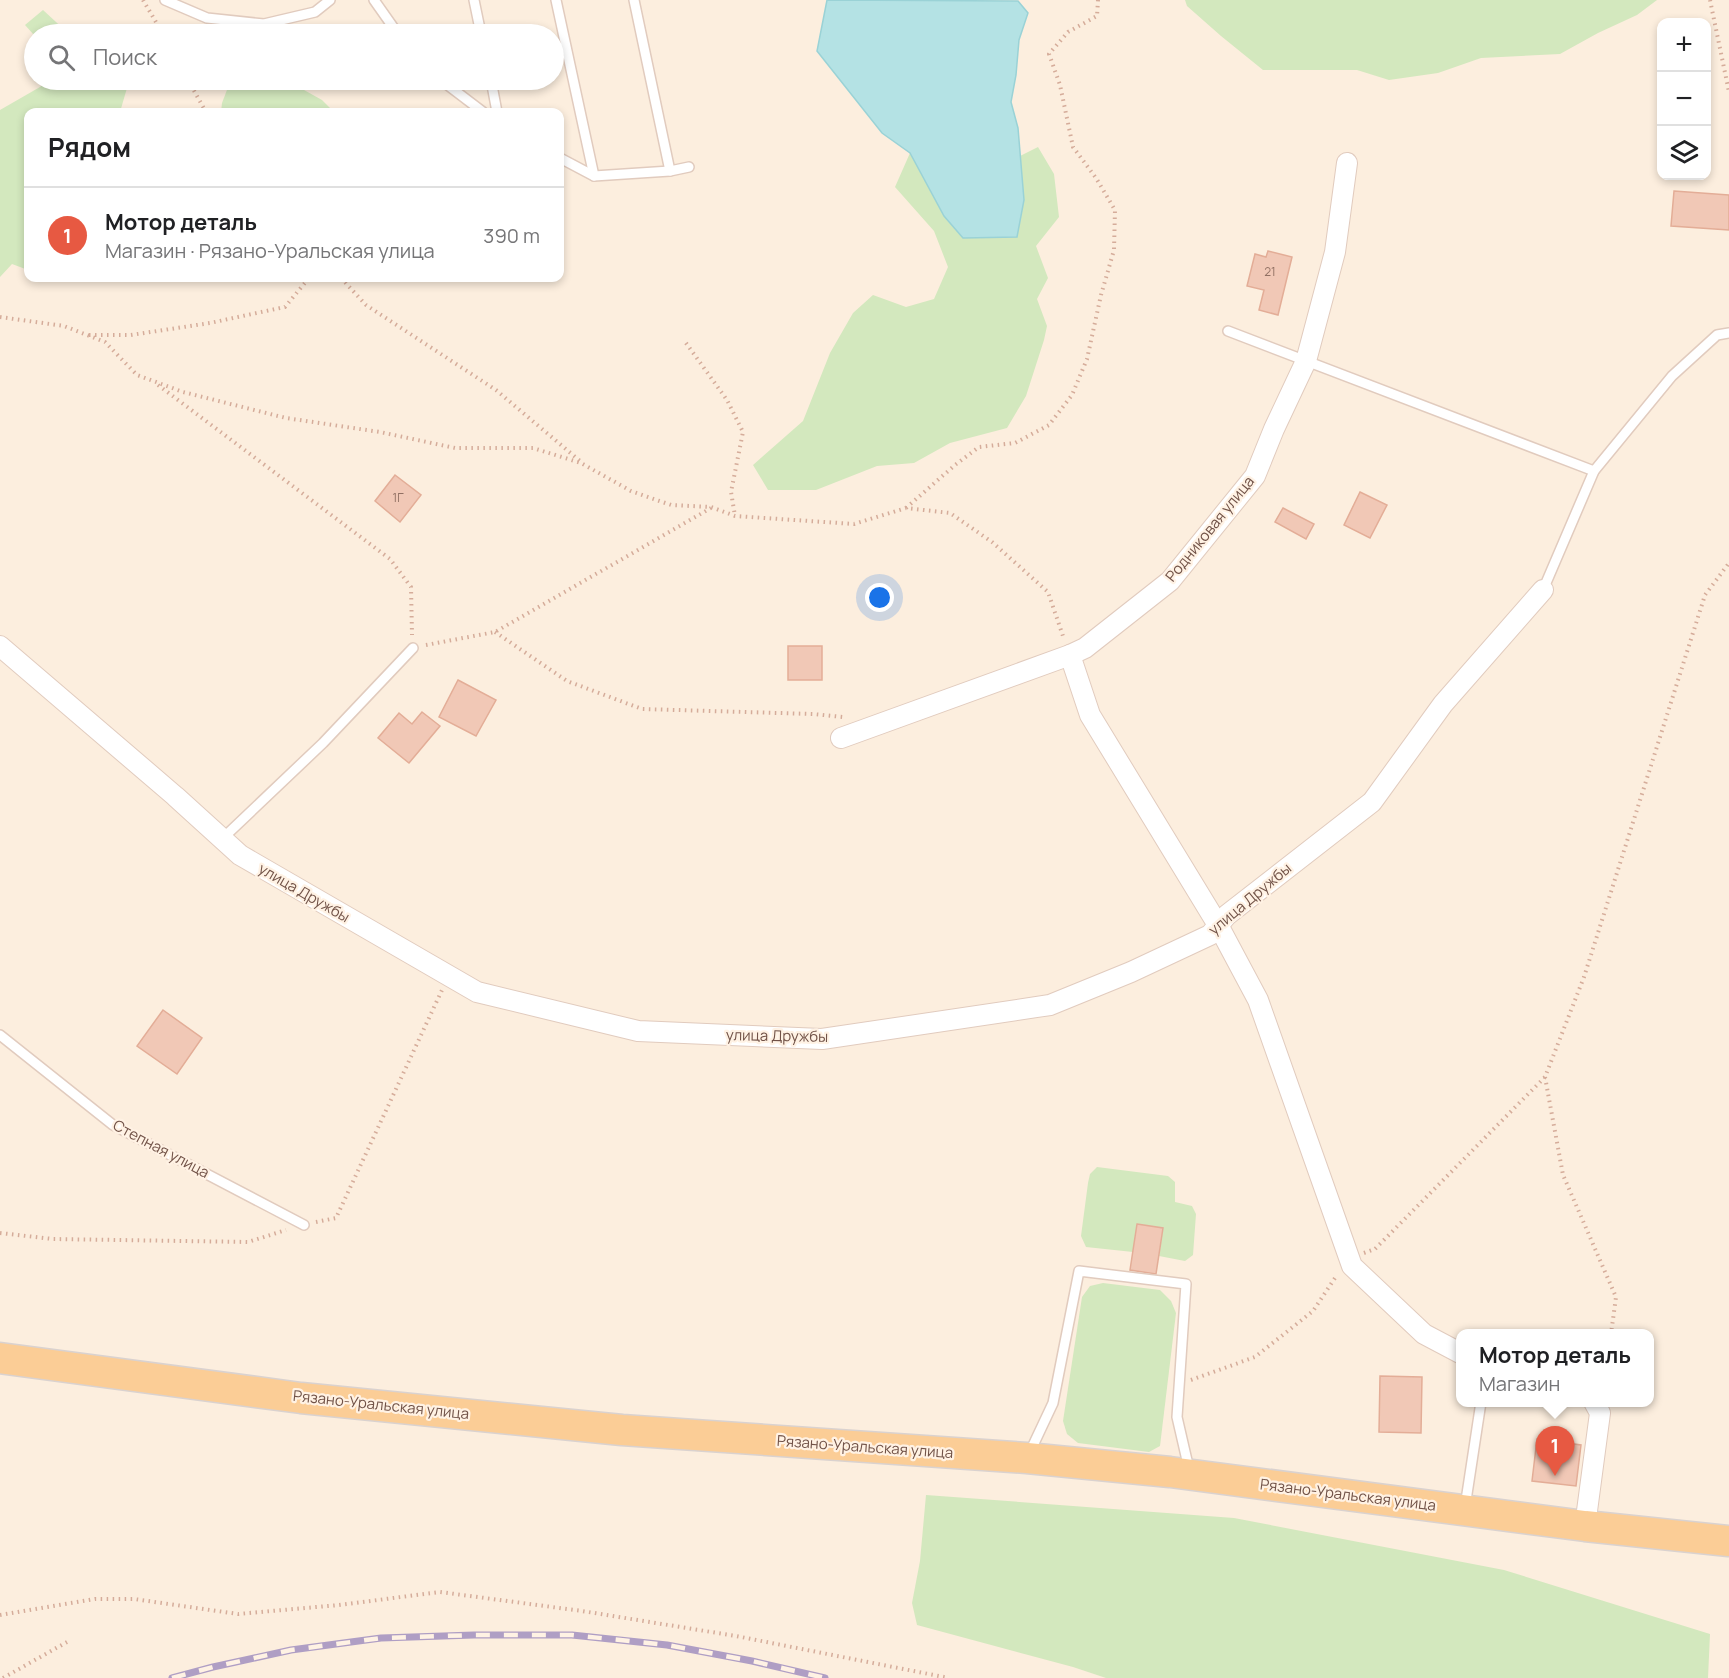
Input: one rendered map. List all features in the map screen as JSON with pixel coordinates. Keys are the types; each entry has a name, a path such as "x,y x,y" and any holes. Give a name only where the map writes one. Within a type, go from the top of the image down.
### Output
{"main road":[{"name":"Рязано-Уральская улица","path":"0,1358 301,1398 622,1430 1027,1458 1190,1474 1585,1526 1729,1541"}],"street":[{"name":"Родниковая улица","path":"841,738 1070,655 1084,648 1170,581 1255,476 1306,361 1335,252 1347,163"},
{"name":"улица Дружбы","path":"0,646 175,796 240,855 477,992 638,1030 822,1039 1050,1005 1131,972 1210,935 1227,915 1372,802 1443,704 1543,590"},
{"path":"1070,655 1090,715 1218,925 1258,1000 1352,1266 1424,1334 1456,1350"},
{"path":"1585,1526 1600,1413 1597,1407"}],"lane":[{"path":"165,0 207,18 264,24 315,12 330,0"},
{"path":"374,0 391,24"},
{"path":"474,0 479,24"},
{"path":"556,0 561,24"},
{"path":"634,0 670,171"},
{"path":"564,37 594,176"},
{"path":"454,90 478,108"},
{"path":"493,90 496,108"},
{"path":"564,160 594,176 670,171 689,167"},
{"path":"1228,331 1594,471"},
{"path":"1543,590 1594,471 1672,376 1717,335 1729,333"},
{"path":"222,839 323,743 413,648"},
{"name":"Степная улица","path":"0,1035 113,1125 304,1225"},
{"path":"1027,1458 1053,1403 1079,1272 1186,1284 1178,1417 1190,1474"},
{"path":"1465,1510 1480,1407"}],"path":[{"path":"144,0 157,24"},
{"path":"906,508 979,447 1015,443 1049,425 1072,395 1086,359 1114,250 1115,210 1096,178 1073,147 1060,85 1049,54 1068,32 1097,16 1098,0"},
{"path":"1710,0 1729,92"},
{"path":"194,90 204,108"},
{"path":"86,334 131,335 210,323 285,307 306,282"},
{"path":"345,282 366,305 496,390 581,462 631,491 672,505 711,507 735,516 854,524 906,508 950,513 992,542 1048,592 1070,655"},
{"path":"0,317 64,326 105,342 137,375 183,392 286,418 380,432 455,448 533,448 581,462"},
{"path":"686,343 727,400 742,432 731,492 735,516"},
{"path":"153,381 390,559 411,586 413,648 495,632 711,507"},
{"path":"1179,1385 1255,1357 1313,1311 1349,1258 1375,1250 1545,1077 1584,977 1705,595 1729,563"},
{"path":"495,632 567,681 642,709 846,717"},
{"path":"0,1233 53,1239 248,1242 336,1218 449,976"},
{"path":"1545,1077 1563,1174 1616,1297 1612,1329"},
{"path":"0,1615 95,1599 134,1599 238,1614 339,1605 440,1592 582,1611 736,1636 949,1678"},
{"path":"3,1678 66,1642"}],"green space":[{"path":"1185,0 1657,0 1637,15 1560,54 1481,58 1438,73 1389,80 1357,70 1263,70 1187,6"},
{"path":"43,10 58,24 26,24"},
{"path":"35,90 126,90 121,108 24,108 24,268 12,264 0,277 0,110"},
{"path":"227,90 304,90 322,100 330,108 221,108"},
{"path":"1038,147 1054,174 1059,217 1036,246 1048,278 1037,299 1047,326 1026,396 1007,428 950,443 914,463 877,466 816,490 768,490 753,465 803,421 830,353 853,313 873,295 906,307 934,299 948,267 934,231 895,187 910,153 944,216 963,238 1017,237 1024,200 1020,156"},
{"path":"1097,1167 1168,1176 1175,1182 1175,1202 1192,1206 1196,1214 1193,1255 1185,1261 1159,1256 1163,1228 1137,1224 1133,1252 1086,1247 1081,1236 1088,1183 1090,1174"},
{"path":"1103,1283 1160,1290 1171,1301 1176,1313 1160,1446 1149,1452 1078,1443 1067,1434 1063,1421 1082,1297 1090,1286"},
{"path":"926,1495 1234,1518 1504,1570 1710,1634 1708,1678 1106,1678 917,1625 912,1603 920,1561"}],"water":[{"path":"827,0 1018,1 1028,13 1019,40 1011,102 1018,128 1024,200 1017,237 963,238 944,216 910,153 882,133 817,51"}],"building":[{"path":"1674,191 1729,195 1729,230 1671,226"},
{"path":"1268,251 1292,257 1278,315 1259,310 1264,290 1247,286 1255,254 1266,257"},
{"path":"395,475 421,495 400,522 375,501"},
{"path":"1360,492 1387,505 1370,538 1344,525"},
{"path":"1283,508 1314,524 1306,539 1275,522"},
{"path":"788,646 822,646 822,680 788,680"},
{"path":"458,680 496,700 476,736 439,717"},
{"path":"422,712 440,726 409,763 378,738 399,713 412,724"},
{"path":"163,1010 202,1038 177,1074 137,1046"},
{"path":"1137,1224 1163,1228 1156,1274 1130,1270"},
{"path":"1380,1376 1422,1377 1421,1433 1379,1432"},
{"path":"1537,1439 1581,1445 1576,1486 1532,1481"}],"railway":[{"path":"172,1678 291,1650 381,1638 474,1635 572,1635 667,1645 825,1678"}],"place":[{"name":"Мотор деталь","path":"1555,1476"}]}
